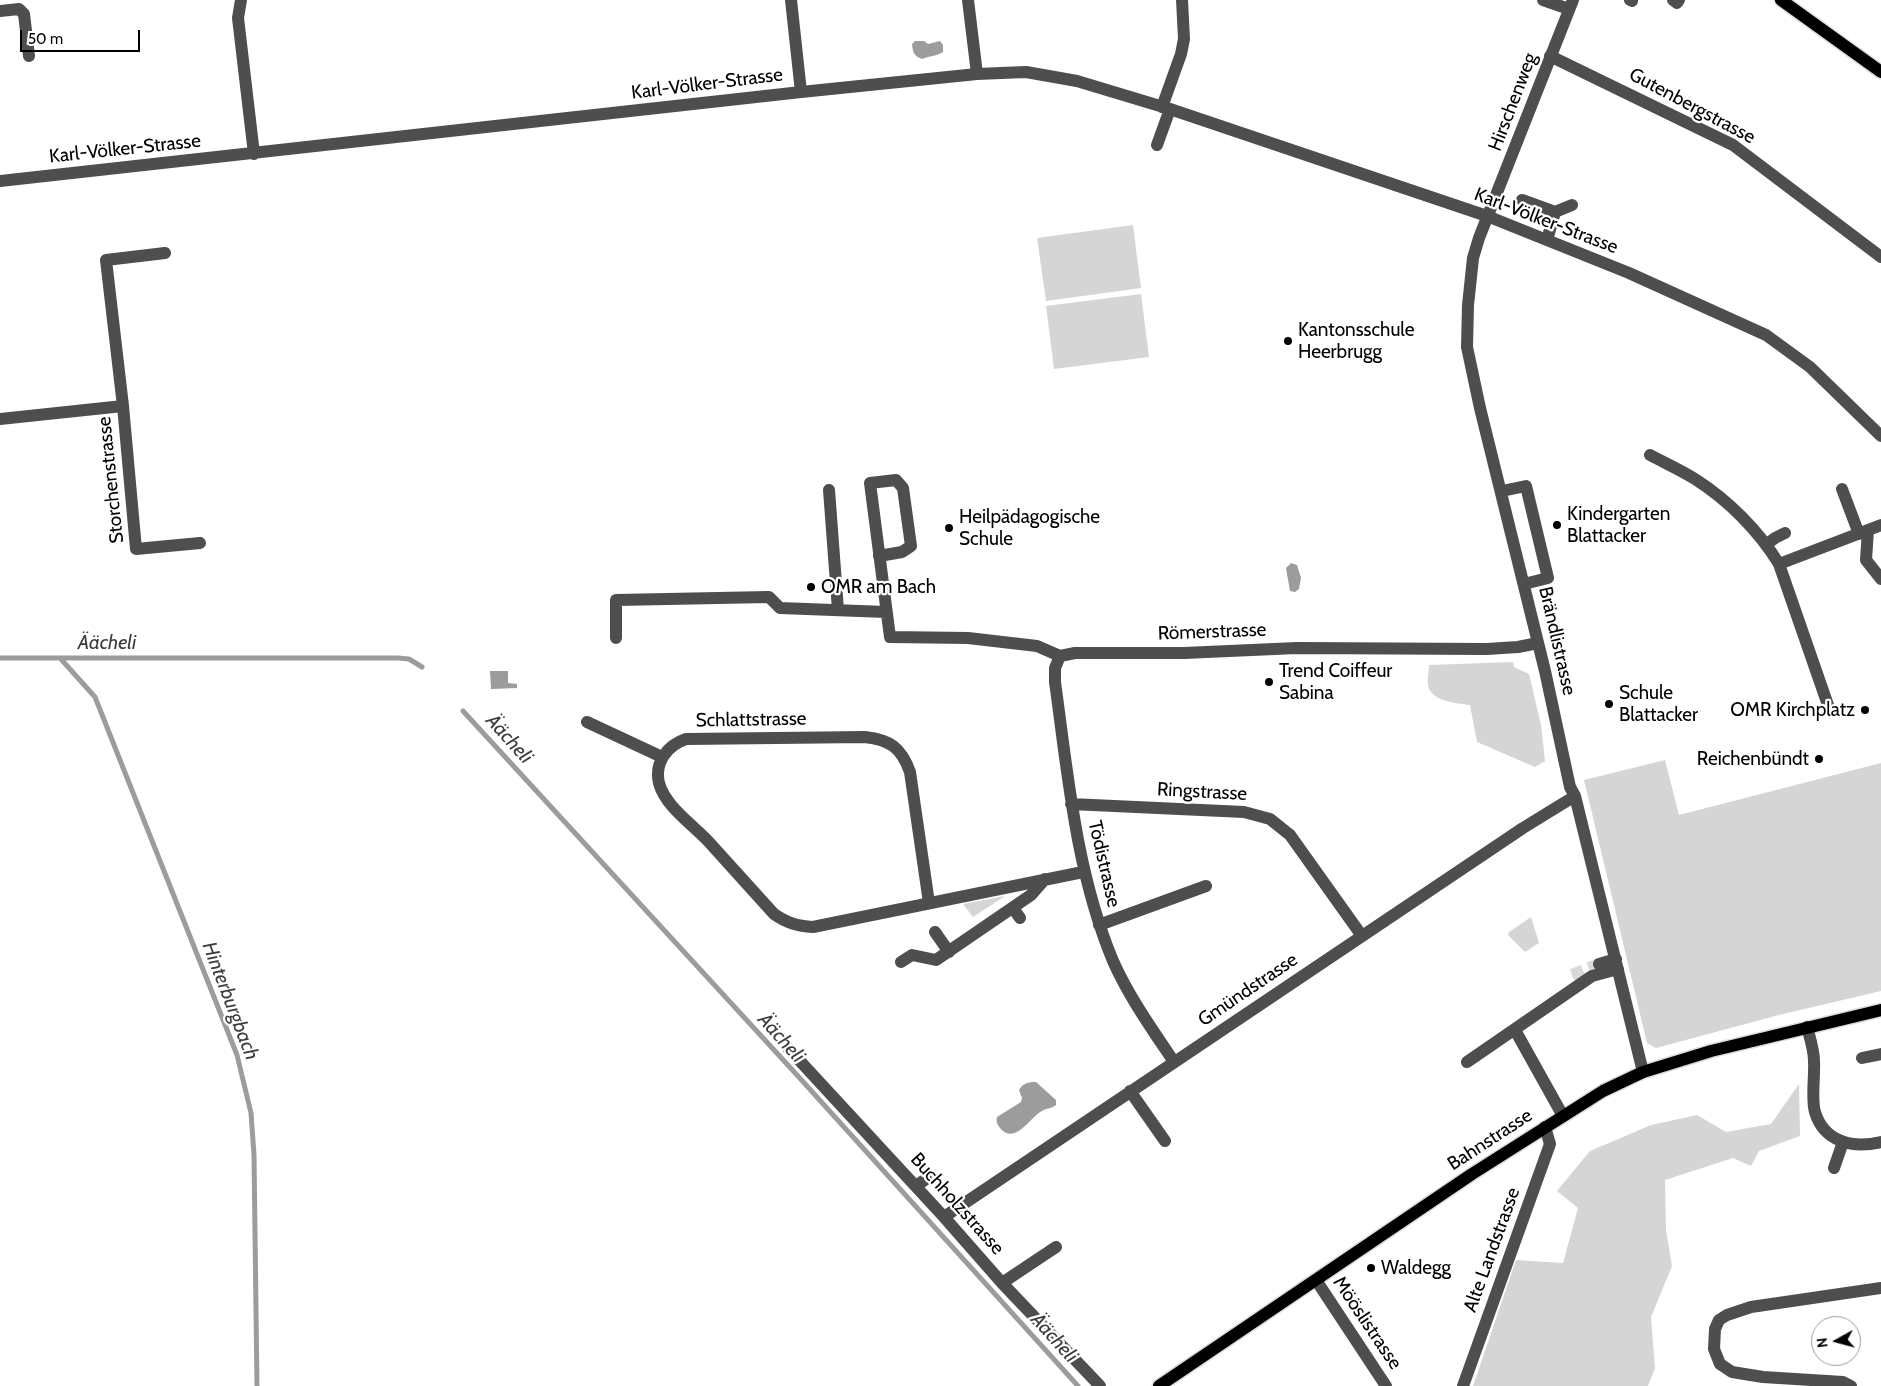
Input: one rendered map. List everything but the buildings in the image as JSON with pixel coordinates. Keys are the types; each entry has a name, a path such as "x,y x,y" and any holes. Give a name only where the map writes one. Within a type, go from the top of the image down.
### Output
{"main road":[{"path":"1781,0 1881,72"},
{"name":"Bahnstrasse","path":"1159,1386 1545,1127 1602,1091 1643,1072 1711,1051 1881,1010"}],"street":[{"path":"241,0 238,18 254,154"},
{"path":"791,0 801,92"},
{"path":"968,0 976,74"},
{"path":"1157,144 1184,39 1182,0"},
{"path":"1543,0 1571,4"},
{"path":"1673,0 1677,3 1679,0"},
{"name":"Hirschenweg","path":"1487,216 1571,4"},
{"path":"0,11 18,9 24,14 28,56"},
{"name":"Gutenbergstrasse","path":"1550,56 1733,145 1881,257"},
{"name":"Karl-Völker-Strasse","path":"0,182 801,92 976,74 1026,72 1078,81 1166,108 1487,216 1702,305 1766,334 1810,368 1881,436"},
{"path":"1522,200 1555,212 1572,206"},
{"path":"1547,240 1555,212"},
{"name":"Brändlistrasse","path":"1487,216 1473,258 1468,305 1467,347 1480,408 1538,643 1570,787 1575,796 1643,1072"},
{"path":"123,406 106,260 165,253"},
{"name":"Storchenstrasse","path":"0,419 123,406 136,550 200,544"},
{"path":"1650,455 1694,478 1724,500 1767,544 1779,564 1829,708"},
{"path":"879,556 902,552 911,546 906,485 896,480 870,482 879,556 886,612 890,637 968,638 1037,646 1060,656"},
{"path":"1502,492 1526,486 1548,578 1524,584"},
{"path":"1842,489 1864,532 1866,560 1881,580"},
{"path":"829,490 838,610"},
{"path":"1779,564 1881,525"},
{"path":"1767,544 1785,533"},
{"path":"616,638 616,600 769,597 780,608 886,612"},
{"name":"Römerstrasse","path":"1060,656 1075,653 1184,653 1297,648 1487,649 1518,647 1538,643"},
{"name":"Tödistrasse","path":"1060,656 1055,668 1055,682 1071,804 1083,872 1099,925 1114,962 1131,997 1174,1062"},
{"path":"587,722 662,757 659,766 659,781 668,801 706,839 774,914 786,923 812,927 1083,872"},
{"name":"Schlattstrasse","path":"662,757 676,743 686,739 865,737 886,741 902,753 910,772 929,903"},
{"name":"Gmündstrasse","path":"944,1217 1522,828 1575,796"},
{"name":"Ringstrasse","path":"1071,804 1244,812 1270,819 1290,835 1362,936"},
{"path":"900,962 909,950 936,960 956,951 1017,913 1045,879"},
{"path":"1099,925 1206,886"},
{"path":"935,932 956,951"},
{"path":"1599,964 1617,964"},
{"path":"1467,1062 1592,976 1617,964"},
{"path":"1620,1022 1632,1027"},
{"path":"1807,1027 1814,1059 1814,1110 1821,1126 1830,1135 1856,1146 1881,1142"},
{"path":"1515,1030 1563,1116"},
{"name":"Buchholzstrasse","path":"787,1047 921,1183 944,1217 1002,1283 1100,1386"},
{"path":"1862,1058 1881,1055"},
{"path":"1130,1091 1165,1141"},
{"name":"Alte Landstrasse","path":"1463,1386 1550,1144 1545,1127"},
{"path":"1834,1168 1843,1142"},
{"path":"1002,1283 1056,1247"},
{"name":"Mööslistrasse","path":"1316,1280 1386,1386"},
{"path":"1851,1386 1843,1382 1764,1377 1732,1372 1720,1364 1714,1349 1715,1329 1719,1320 1727,1315 1751,1307 1881,1288"}],"shaded area":[{"path":"915,41 924,41 928,44 940,41 943,45 943,52 922,59 913,52 912,44"},
{"path":"1133,225 1141,288 1046,301 1037,238"},
{"path":"1141,294 1149,357 1054,369 1046,306"},
{"path":"1291,563 1297,565 1301,578 1299,589 1295,592 1290,591 1286,568"},
{"path":"1513,662 1514,667 1529,674 1541,725 1545,761 1535,767 1477,742 1470,705 1445,701 1434,695 1428,685 1429,665"},
{"path":"490,671 508,671 508,683 517,684 517,688 491,689"},
{"path":"1665,760 1679,815 1881,763 1881,991 1779,1015 1656,1048 1647,1043 1584,780"},
{"path":"1005,896 973,917 963,904"},
{"path":"1531,917 1539,943 1525,952 1508,935 1509,932"},
{"path":"1036,1082 1056,1100 1056,1105 1037,1114 1017,1132 1006,1133 998,1125 997,1117 1021,1102 1022,1098 1019,1090 1024,1084"},
{"path":"1799,1084 1800,1136 1759,1151 1751,1166 1733,1158 1665,1180 1666,1230 1672,1266 1651,1317 1655,1368 1648,1386 1473,1386 1516,1260 1563,1263 1578,1208 1557,1191 1590,1151 1651,1125 1697,1115 1726,1132 1771,1124"}],"waterway":[{"name":"Äächeli","path":"0,658 398,658 409,659 422,667"},
{"name":"Hinterburgbach","path":"60,658 95,697 237,1055 251,1113 254,1155 257,1386"},
{"name":"Äächeli","path":"463,711 797,1075 1078,1386"}],"tunnel":[{"path":"1572,975 1599,964"}],"place":[{"name":"Kantonsschule Heerbrugg","path":"1288,341"},
{"name":"Kindergarten Blattacker","path":"1557,525"},
{"name":"Heilpädagogische Schule","path":"949,528"},
{"name":"OMR am Bach","path":"811,587"},
{"name":"Trend Coiffeur Sabina","path":"1269,682"},
{"name":"Schule Blattacker","path":"1609,704"},
{"name":"OMR Kirchplatz","path":"1865,710"},
{"name":"Reichenbündt","path":"1819,759"},
{"name":"Waldegg","path":"1371,1268"}]}
